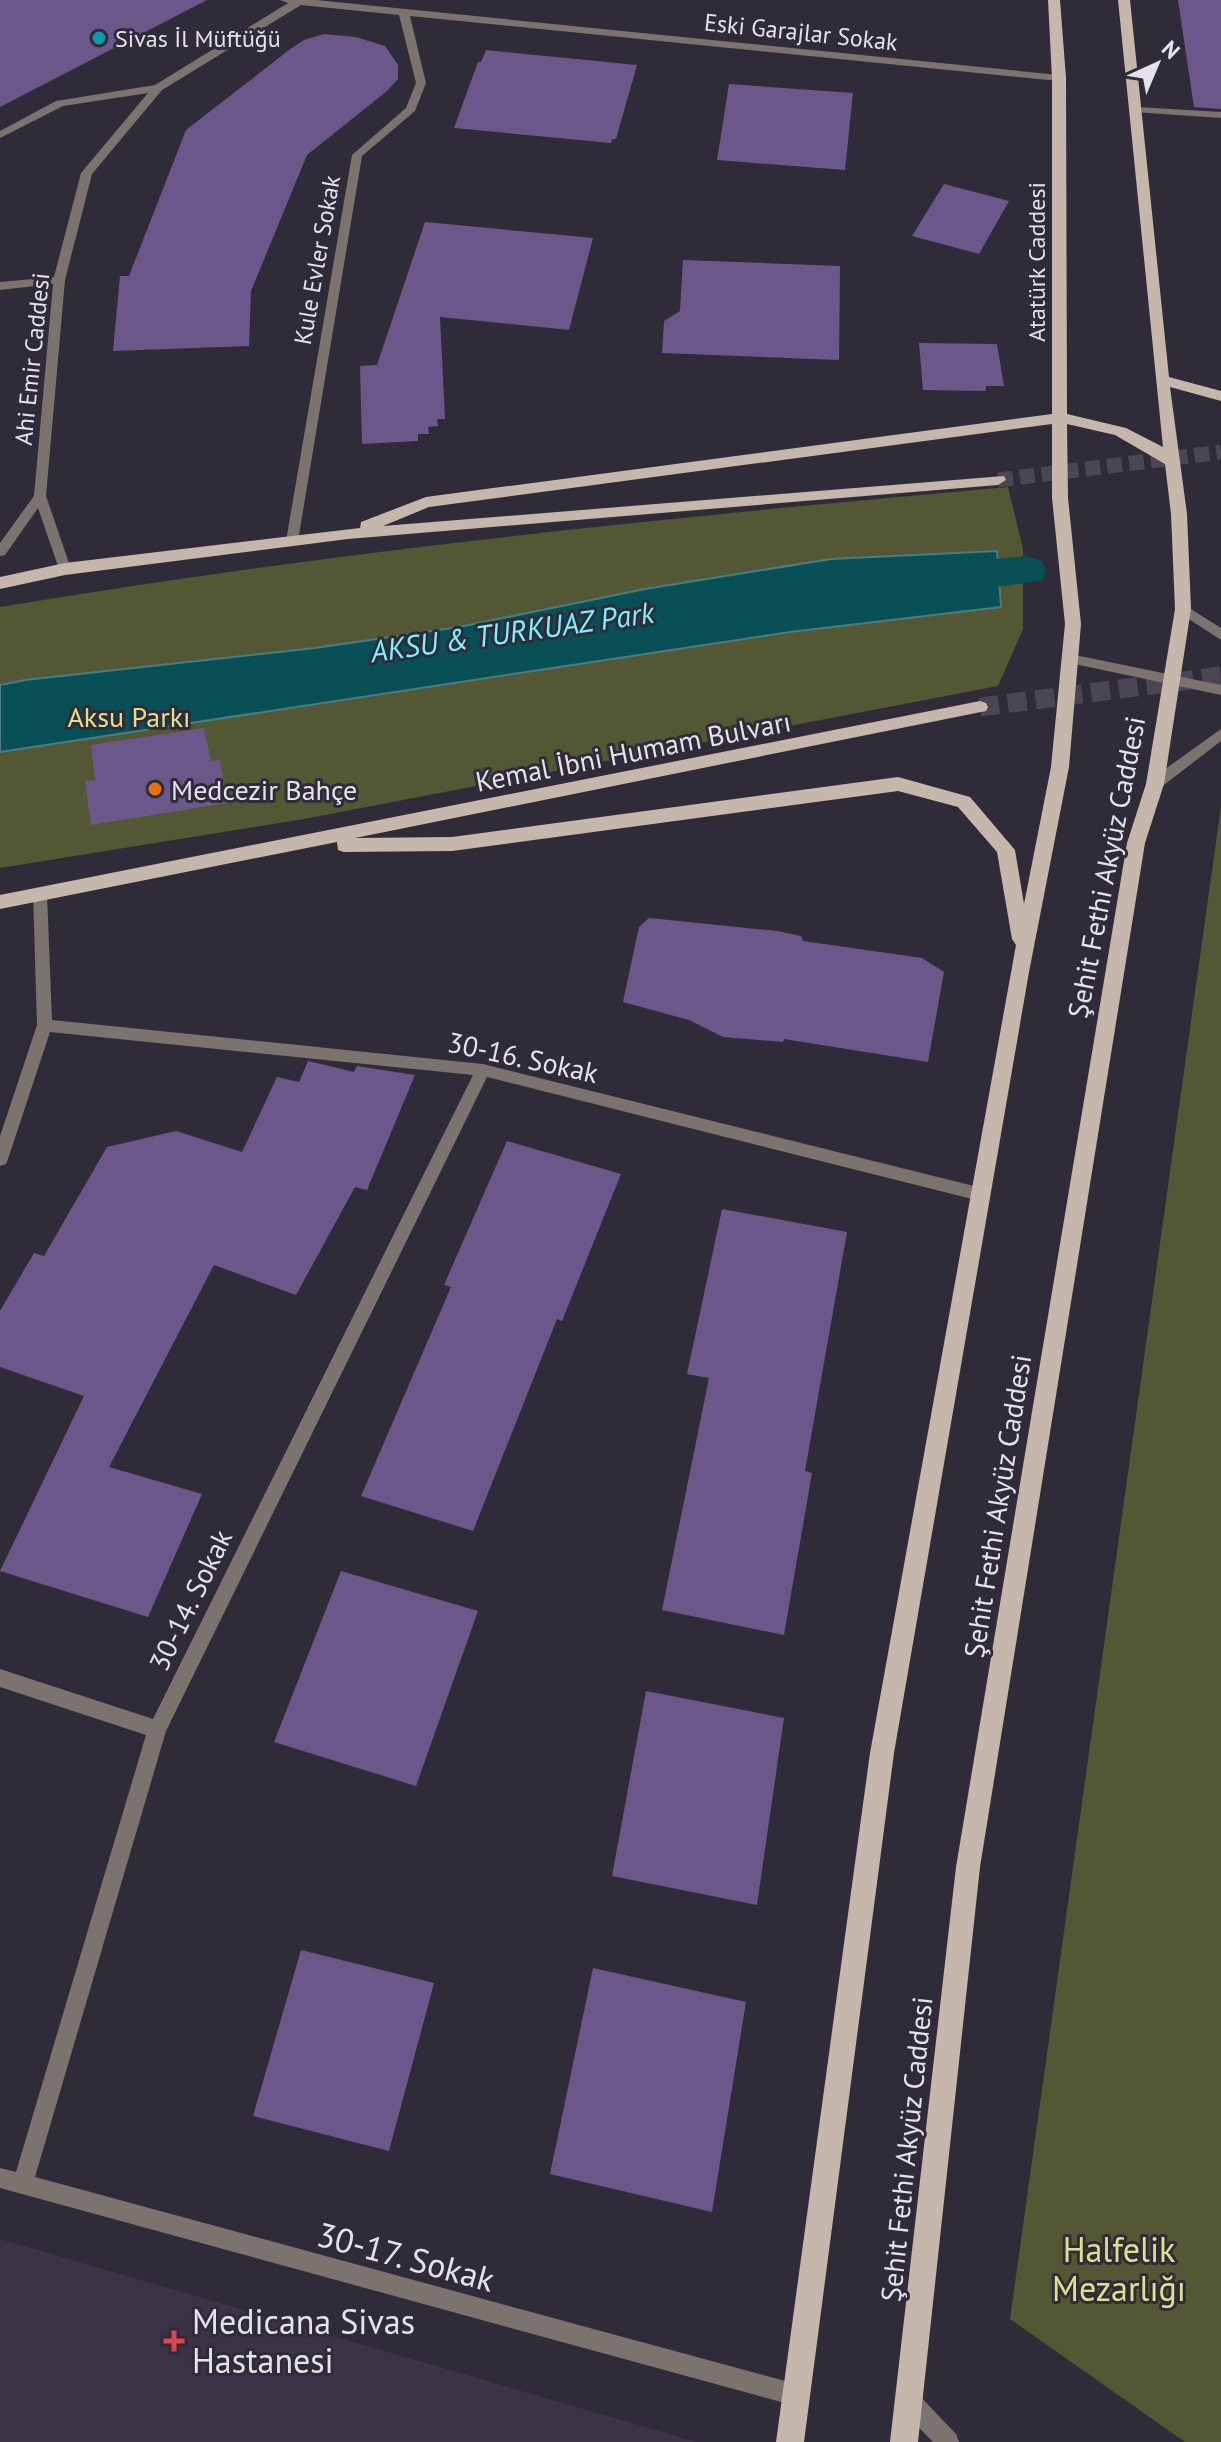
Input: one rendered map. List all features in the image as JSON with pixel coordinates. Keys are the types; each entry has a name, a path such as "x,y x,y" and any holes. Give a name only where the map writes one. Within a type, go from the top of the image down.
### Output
{"main road":[{"name":"Atatürk Caddesi","path":"1054,0 1059,78 1060,498 1073,624 1070,659"},
{"path":"1124,0 1173,462"},
{"path":"1162,380 1221,396"},
{"path":"348,534 426,502 1061,418 1132,434 1173,462"},
{"name":"Şehit Fethi Akyüz Caddesi","path":"904,2442 968,1867 1136,843 1155,784 1183,609 1184,586 1173,462"},
{"path":"0,583 65,569 348,534 998,480"},
{"path":"790,2442 882,1753 980,1194 1060,767 1070,659"},
{"name":"Kemal İbni Humam Bulvarı","path":"296,845 980,707"},
{"path":"0,902 296,845 452,844 898,784 964,802 1006,850 1024,951"}],"street":[{"name":"Eski Garajlar Sokak","path":"285,0 1059,78"},
{"name":"Ahi Emir Caddesi","path":"65,569 40,496 59,280 87,173 158,88 300,2"},
{"name":"Kule Evler Sokak","path":"292,541 357,155 411,109 421,83 404,13"},
{"path":"0,135 60,103 158,88"},
{"path":"1137,110 1221,115"},
{"path":"0,286 59,280"},
{"path":"0,552 40,496"},
{"path":"1183,609 1221,635"},
{"path":"1070,659 1221,690"},
{"path":"1155,784 1221,734"},
{"path":"0,1159 45,1025 40,894"},
{"name":"30-16. Sokak","path":"45,1025 483,1070 980,1194"},
{"name":"30-14. Sokak","path":"23,2184 157,1729 483,1070"},
{"path":"0,1678 157,1729"},
{"name":"30-17. Sokak","path":"0,2178 796,2395"},
{"path":"908,2399 948,2442"}],"shaded area":[{"name":"Medicana Sivas Hastanesi","path":"0,2239 697,2442 0,2442"}],"green space":[{"name":"Aksu Parkı","path":"1008,487 1023,549 1023,629 998,686 304,819 0,868 0,607 251,569 503,537"},
{"name":"Halfelik Mezarlığı","path":"1221,806 1221,2442 1185,2442 1010,2319"}],"water":[{"path":"997,551 1001,607 790,632 0,752 0,685 315,648 459,627 645,589 831,559"}],"building":[{"name":"Sivas İl Müftüğü","path":"0,0 207,0 0,107"},
{"path":"1178,0 1221,0 1221,109 1194,107"},
{"path":"324,34 356,37 385,46 398,65 398,79 307,155 251,291 249,346 113,351 120,276 129,276 186,130 289,50 304,40"},
{"path":"486,50 637,65 616,139 612,139 611,143 454,128 478,62 481,62"},
{"path":"729,84 853,93 845,170 717,160"},
{"path":"944,184 1009,201 979,254 912,236"},
{"path":"425,222 593,238 569,330 440,317 445,419 437,419 438,426 428,427 429,434 418,434 418,441 362,444 360,366 377,365"},
{"path":"683,260 840,266 839,360 662,353 664,321 680,311"},
{"path":"919,343 997,344 1004,386 986,386 986,391 923,390"},
{"name":"Medcezir Bahçe","path":"204,728 211,761 220,760 227,803 91,825 85,781 95,780 91,745"},
{"path":"649,918 777,931 801,936 803,941 922,958 944,972 928,1062 784,1039 783,1042 723,1037 689,1020 623,1002 639,927"},
{"path":"308,1061 354,1072 357,1066 415,1075 367,1190 355,1187 296,1295 214,1265 109,1467 202,1494 148,1617 0,1571 84,1396 0,1367 0,1311 34,1253 44,1256 107,1147 176,1131 242,1152 277,1077 299,1082"},
{"path":"507,1141 621,1174 562,1321 557,1319 473,1531 361,1496 451,1287 444,1285"},
{"path":"722,1209 847,1232 805,1471 812,1473 784,1635 662,1610 709,1378 687,1374"},
{"path":"341,1571 478,1611 416,1786 274,1742"},
{"path":"646,1691 784,1718 757,1905 612,1876"},
{"path":"301,1950 434,1983 389,2151 253,2116"},
{"path":"593,1968 746,2002 712,2212 550,2174"}],"waterway":[{"name":"AKSU & TURKUAZ Park","path":"929,581 1026,571"}],"tunnel":[{"path":"998,480 1221,452"},
{"path":"980,707 1221,676"}],"place":[{"name":"Sivas İl Müftüğü","path":"99,38"},
{"name":"Medcezir Bahçe","path":"155,789"},
{"name":"Medicana Sivas Hastanesi","path":"174,2341"}]}
